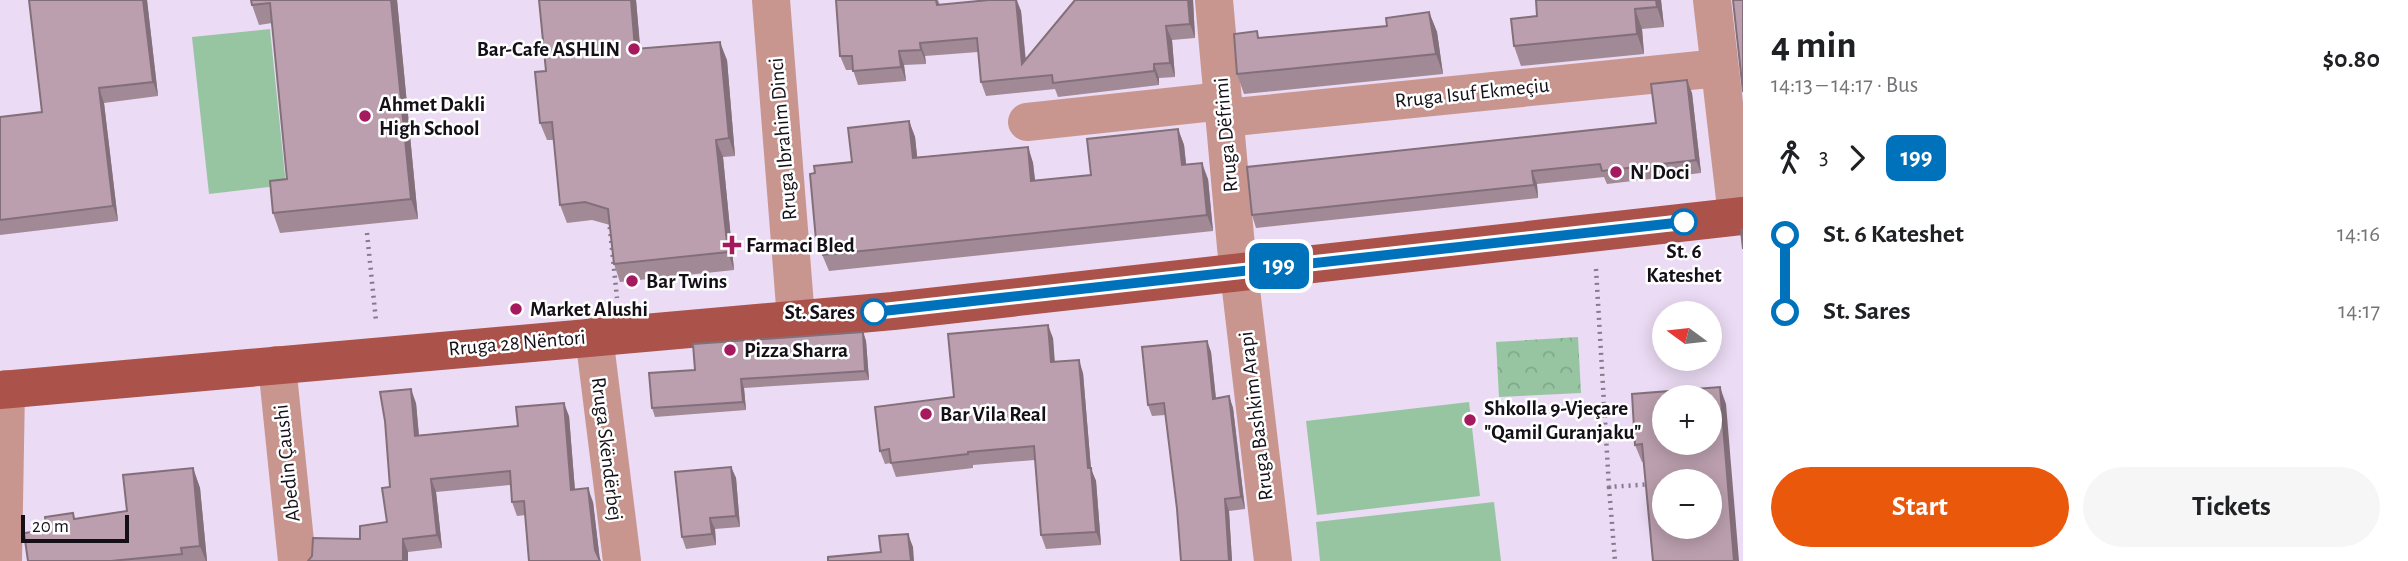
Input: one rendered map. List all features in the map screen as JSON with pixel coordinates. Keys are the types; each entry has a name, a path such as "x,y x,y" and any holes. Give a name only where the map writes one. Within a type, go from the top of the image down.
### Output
{"main road":[{"name":"Rruga 28 Nëntori","path":"3,390 893,311 1740,216"}],"street":[{"name":"Rruga Ibrahim Dinci","path":"771,0 796,319"},
{"name":"Rruga Dëfrimi","path":"1214,0 1238,271"},
{"path":"1712,0 1740,216"},
{"name":"Rruga Isuf Ekmeçiu","path":"1027,122 1224,110 1719,68"},
{"name":"Rruga Bashkim Arapi","path":"1238,271 1273,561"},
{"name":"Rruga Skëndërbej","path":"594,336 622,561"},
{"name":"Abedin Çaushi","path":"277,365 297,561"},
{"path":"3,390 3,561"}],"path":[{"path":"609,219 617,306"},
{"path":"368,233 377,332"},
{"path":"1596,262 1615,561"},
{"path":"1609,487 1652,485"}],"green space":[{"path":"270,29 286,185 209,194 192,37"},
{"path":"1578,337 1581,393 1499,397 1496,342"},
{"path":"1469,402 1480,496 1317,515 1306,421"},
{"path":"1494,502 1501,561 1320,561 1316,522"}],"building":[{"path":"29,0 143,0 153,82 99,88 113,206 0,220 0,117 42,112"},
{"path":"251,0 391,0 411,199 273,213 270,181 287,179 270,3 252,5"},
{"path":"539,0 631,0 635,49 720,42 729,138 716,140 728,252 614,264 608,209 585,202 560,205 552,122 540,123 535,72 546,71"},
{"path":"836,0 936,0 937,5 1016,0 1022,64 1075,0 1188,0 1190,24 1166,26 1170,63 1154,64 1154,71 1053,83 1052,75 981,82 977,38 920,43 921,50 899,51 901,67 853,71 852,56 840,56"},
{"path":"1536,0 1656,0 1657,7 1635,9 1637,34 1514,46 1511,19 1537,16"},
{"path":"1733,0 1743,0 1743,92"},
{"path":"1429,12 1436,54 1237,74 1234,34 1257,31 1258,38 1387,26 1386,18"},
{"path":"1687,80 1696,160 1602,171 1600,164 1532,171 1534,185 1252,215 1247,167 1656,123 1651,84"},
{"path":"909,121 913,158 1028,147 1031,181 1091,175 1087,139 1178,129 1182,165 1202,163 1207,215 823,255 822,239 816,240 810,174 815,173 814,166 852,162 848,128"},
{"path":"1048,325 1051,362 1079,360 1096,532 1041,535 1034,446 891,463 889,449 880,451 875,407 954,397 948,334"},
{"path":"863,332 865,371 741,379 743,402 652,408 649,373 695,370 693,344"},
{"path":"1207,341 1213,399 1229,396 1241,497 1225,499 1229,561 1181,561 1164,403 1148,405 1142,347"},
{"path":"411,389 415,436 518,426 516,407 564,403 571,490 588,488 595,550 600,561 529,561 524,501 512,502 510,471 431,479 437,535 403,539 403,561 308,561 312,556 313,538 360,539 360,526 387,522 382,488 390,487 380,392"},
{"path":"1652,392 1652,455 1722,455 1722,412 1734,561 1653,561 1642,444 1635,445 1632,394"},
{"path":"731,467 736,516 710,518 712,534 682,537 675,472"},
{"path":"193,468 200,546 181,548 182,554 111,561 28,561 24,533 47,530 45,517 73,513 74,519 127,511 123,475"},
{"path":"908,534 911,561 828,561 828,557 881,552 879,536"}],"bus line":[{"name":"199","path":"874,312 1684,222"}],"place":[{"name":"Bar-Cafe ASHLIN","path":"634,49"},
{"name":"Ahmet Dakli High School","path":"365,116"},
{"name":"N' Doci","path":"1616,172"},
{"name":"St. 6 Kateshet","path":"1684,222"},
{"name":"Farmaci Bled","path":"732,245"},
{"name":"Bar Twins","path":"632,281"},
{"name":"Market Alushi","path":"516,309"},
{"name":"St. Sares","path":"874,312"},
{"name":"Pizza Sharra","path":"730,350"},
{"name":"Bar Vila Real","path":"926,414"},
{"name":"Shkolla 9-Vjeçare \"Qamil Guranjaku\"","path":"1470,420"}]}
